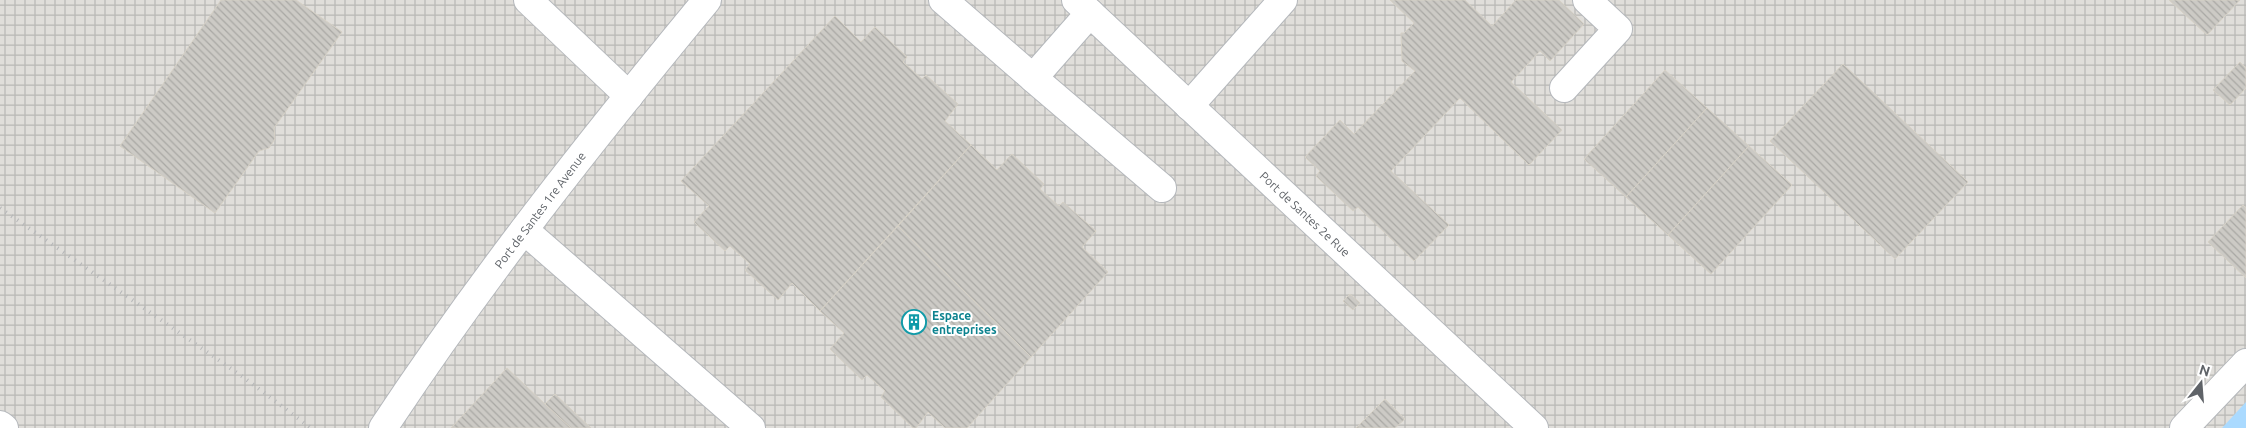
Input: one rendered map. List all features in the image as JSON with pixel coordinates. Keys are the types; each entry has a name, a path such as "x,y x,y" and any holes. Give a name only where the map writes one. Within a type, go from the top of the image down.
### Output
{"street":[{"path":"528,0 629,96"},
{"name":"Port de Santes 1re Avenue","path":"383,428 465,308 569,170 707,0"},
{"path":"943,0 1162,188"},
{"path":"1189,106 1283,0"},
{"path":"1564,88 1618,29 1587,0"},
{"path":"1033,78 1083,6"},
{"name":"Port de Santes 2e Rue","path":"1083,6 1534,428"},
{"path":"524,230 751,428"},
{"path":"2184,428 2246,362"},
{"path":"0,425 4,428"}],"shaded area":[{"path":"0,0 2246,0 2246,428 0,428"}],"water":[{"path":"2246,402 2246,428 2222,428"}],"building":[{"path":"221,0 296,0 342,32 274,128 275,139 269,148 259,151 215,213 120,146"},
{"path":"1390,0 1465,0 1492,26 1516,0 1559,0 1584,24 1550,61 1540,51 1511,82 1562,130 1529,165 1460,98 1391,171 1449,225 1414,261 1358,207 1353,211 1316,176 1320,171 1305,157 1340,120 1354,134 1415,71 1402,61 1401,33 1404,33 1414,23"},
{"path":"2169,0 2240,0 2207,35"},
{"path":"835,16 861,42 875,27 907,57 903,62 922,79 926,75 958,104 945,121 971,145 820,311 792,283 778,300 745,270 750,264 730,246 725,251 694,222 709,206 681,181"},
{"path":"2240,62 2246,68 2246,88 2230,105 2213,90"},
{"path":"1843,64 1968,182 1895,259 1770,141"},
{"path":"1665,70 1707,108 1626,197 1584,159"},
{"path":"1707,108 1749,146 1668,235 1626,197"},
{"path":"971,145 997,170 1012,154 1044,184 1040,189 1059,206 1063,202 1096,231 1082,247 1108,272 1031,357 898,226"},
{"path":"1749,146 1792,185 1711,274 1668,235"},
{"path":"2243,205 2246,208 2246,278 2208,242"},
{"name":"Espace entreprises","path":"898,226 1031,357 967,428 945,428 928,412 916,428 913,428 881,397 885,391 867,375 862,380 830,349 844,333 820,311"},
{"path":"1350,294 1360,303 1353,310 1343,301"},
{"path":"507,368 545,404 571,428 451,428"},
{"path":"555,394 591,428 571,428 545,404"},
{"path":"1385,399 1405,419 1395,428 1356,428"}],"railway":[{"path":"0,208 243,377 311,428"}],"place":[{"name":"Espace entreprises","path":"914,322"}]}
